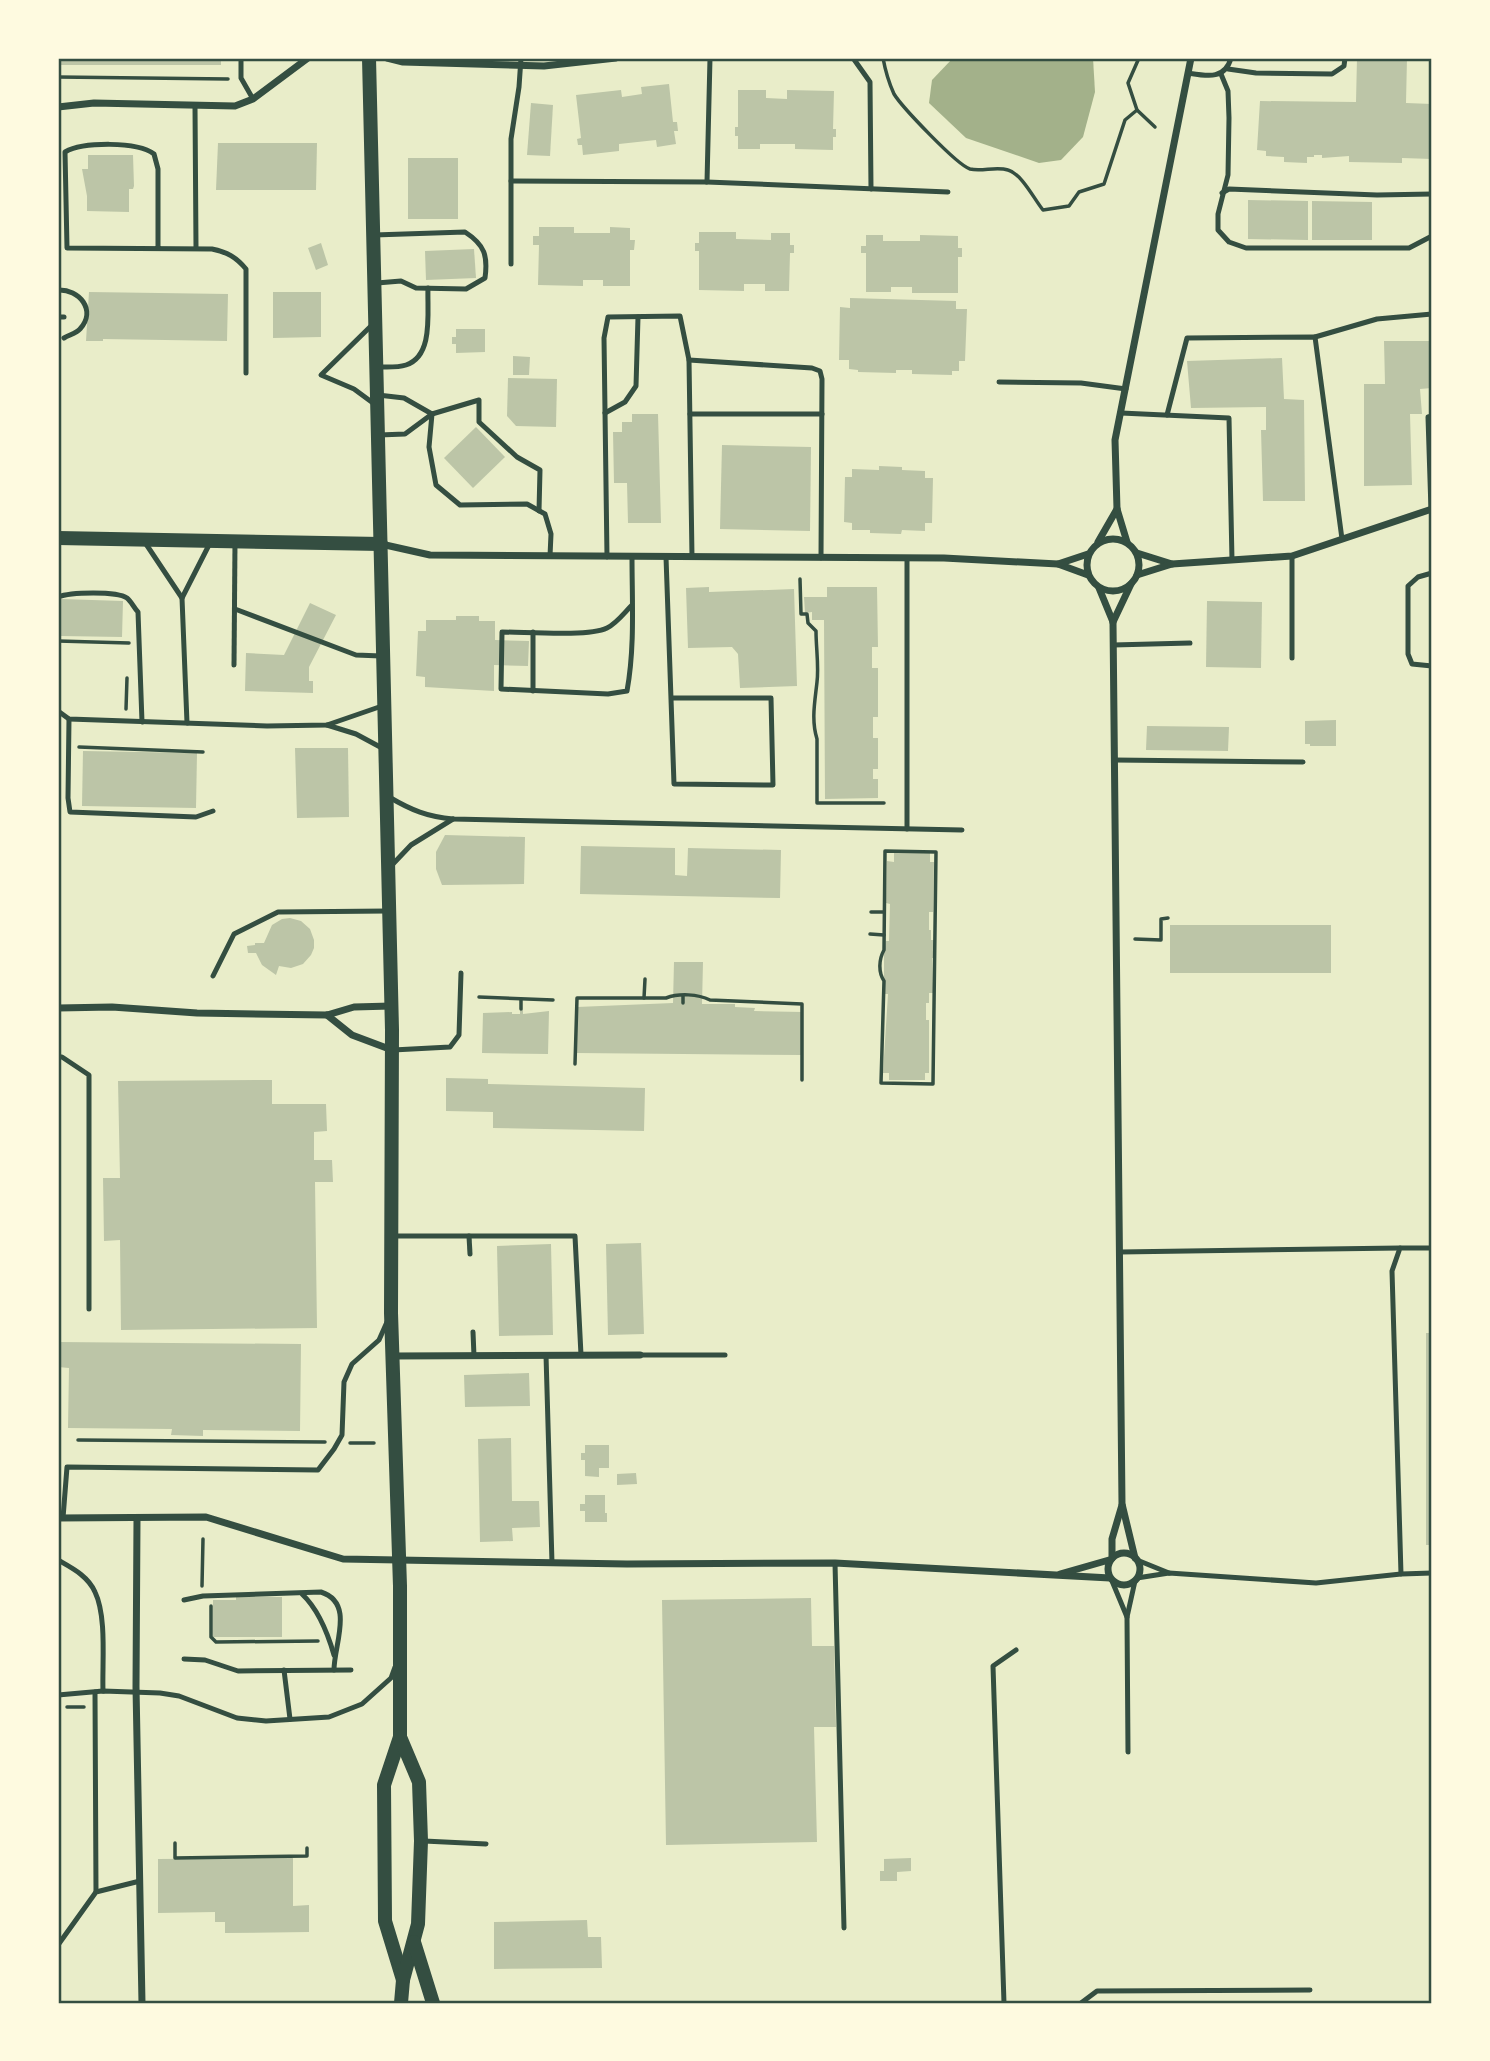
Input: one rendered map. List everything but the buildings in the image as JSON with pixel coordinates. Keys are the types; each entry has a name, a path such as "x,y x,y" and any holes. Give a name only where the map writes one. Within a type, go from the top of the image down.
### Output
{"main road":[{"path":"369,58 387,795 392,1050 391,1313 399,1561 400,1737 384,1785 385,1921 403,1980"},
{"path":"58,538 381,544"},
{"path":"400,1737 419,1782 421,1841 418,1924 403,1980 401,2003"},
{"path":"414,1941 433,2003"}],"street":[{"path":"58,107 94,103 235,106 253,99 308,58"},
{"path":"387,58 403,62 521,62 544,66 616,58"},
{"path":"1172,564 1137,553 1127,542 1117,509 1115,440 1191,58"},
{"path":"1088,575 1088,554 1117,509"},
{"path":"1137,575 1172,564 1292,556 1432,510"},
{"path":"1098,542 1112,538 1127,542"},
{"path":"60,1518 206,1517 343,1559 552,1563 835,1563 1054,1575 1111,1580 1124,1586 1136,1580 1140,1569 1122,1504 1113,622 1099,588 1088,575 1058,564 907,558 430,555 381,544"},
{"path":"1113,622 1137,575 1137,553"},
{"path":"1058,564 1088,554"},
{"path":"1099,588 1116,591 1131,584"},
{"path":"58,1008 112,1007 197,1013 327,1015 354,1007 391,1006"},
{"path":"327,1015 352,1035 392,1050"},
{"path":"392,1356 640,1356"},
{"path":"1111,1580 1107,1570 1122,1504"},
{"path":"137,1519 136,1692 142,2003"},
{"path":"1054,1575 1123,1553 1136,1559"}],"lane":[{"path":"241,58 241,78 253,99"},
{"path":"707,182 710,58"},
{"path":"853,58 870,82 871,188"},
{"path":"1188,73 1221,74 1228,69 1231,58"},
{"path":"1228,69 1256,73 1332,74 1344,66 1345,58"},
{"path":"511,264 511,139 521,62"},
{"path":"1221,74 1228,91 1228,175 1218,214 1218,230 1229,242 1246,248 1409,248 1432,236"},
{"path":"195,106 196,248"},
{"path":"158,248 158,169 153,154 140,146 80,146 65,152 67,248 158,248 196,248 225,252 237,259 246,269 246,373"},
{"path":"511,181 707,182 948,192"},
{"path":"1222,193 1229,188 1365,195 1432,194"},
{"path":"58,209 66,209"},
{"path":"374,235 465,232 476,239 488,260 485,278 466,289 416,288 401,281 375,283"},
{"path":"377,367 403,366 414,361 425,349 428,288"},
{"path":"58,290 78,293 83,299 85,309 85,320 79,330 64,338"},
{"path":"1167,415 1187,338 1315,337 1396,315 1432,314"},
{"path":"607,557 604,338 608,317 680,316 690,360 692,557"},
{"path":"605,413 625,402 636,386 638,317"},
{"path":"376,320 321,375 378,402 404,398 432,414"},
{"path":"1315,337 1342,539"},
{"path":"690,360 812,368 820,371 821,558"},
{"path":"999,382 1081,383 1126,389"},
{"path":"379,435 405,434 432,414 479,400 479,422 517,457 540,470 539,511"},
{"path":"1121,413 1229,418 1232,560"},
{"path":"432,414 429,447 436,485 460,505 527,505 545,514 551,534 550,556"},
{"path":"690,414 822,415"},
{"path":"1432,416 1428,416 1432,510"},
{"path":"144,541 182,598"},
{"path":"187,723 182,598 211,541"},
{"path":"234,665 235,542"},
{"path":"1292,556 1292,658"},
{"path":"632,557 632,605 632,664 627,691 608,694 501,689 502,632 590,632 605,629 615,623 632,605"},
{"path":"666,557 674,784 773,785 771,698 671,698"},
{"path":"907,558 907,829"},
{"path":"1432,573 1418,577 1408,586 1408,654 1412,664 1432,666"},
{"path":"58,597 67,593 119,595 127,598 138,612 138,670 142,722"},
{"path":"235,610 356,655 384,656"},
{"path":"533,632 533,691"},
{"path":"1113,645 1190,643"},
{"path":"327,725 385,705"},
{"path":"58,711 69,719 327,725 356,734 386,750"},
{"path":"69,719 70,812 196,817 213,811"},
{"path":"1114,760 1303,762"},
{"path":"387,795 411,811 430,817 453,819 962,830"},
{"path":"388,869 411,845 453,819"},
{"path":"213,976 234,934 278,912 389,911"},
{"path":"392,1050 450,1047 459,1035 461,974"},
{"path":"58,1057 89,1075 89,1310"},
{"path":"391,1236 575,1236 581,1356"},
{"path":"469,1236 470,1254"},
{"path":"1400,1248 1392,1271 1401,1574"},
{"path":"1119,1252 1432,1248"},
{"path":"60,1518 67,1467 318,1470 341,1435 344,1382 352,1364 379,1340 391,1313"},
{"path":"473,1332 474,1356"},
{"path":"640,1356 725,1355"},
{"path":"546,1356 552,1563"},
{"path":"1136,1559 1169,1573"},
{"path":"58,1560 84,1576 95,1591 101,1611 103,1691"},
{"path":"835,1563 844,1928"},
{"path":"1128,1752 1127,1617 1136,1580 1169,1573 1316,1583 1432,1573"},
{"path":"1111,1580 1127,1617"},
{"path":"184,1600 203,1596 321,1592 336,1601 341,1631 334,1655"},
{"path":"300,1593 313,1607 330,1639 334,1670"},
{"path":"1004,2003 993,1665 1016,1650"},
{"path":"58,1695 103,1691 136,1692 179,1696 237,1718 266,1721 329,1717 362,1704 391,1678 399,1657"},
{"path":"184,1659 205,1660 237,1671 351,1670"},
{"path":"284,1670 290,1719"},
{"path":"58,1945 96,1892 95,1692"},
{"path":"421,1841 486,1844"},
{"path":"96,1892 140,1881"},
{"path":"1081,2003 1097,1992 1310,1990"}],"path":[{"path":"883,58 894,94 953,160 970,169 1009,170 1020,179 1043,210 1069,206 1079,192 1104,184 1125,120 1137,110"},
{"path":"1139,58 1128,83 1137,110 1155,127"},
{"path":"58,77 228,79"},
{"path":"800,579 801,614 807,614 808,623 816,631 818,681 814,701 814,731 817,739 817,803 884,803"},
{"path":"58,641 131,643"},
{"path":"126,709 127,678"},
{"path":"68,747 203,752"},
{"path":"935,850 933,1084 881,1083 884,981 880,975 884,934 885,851 935,850"},
{"path":"871,912 884,912"},
{"path":"1135,939 1161,940 1161,919 1168,918"},
{"path":"870,934 884,934"},
{"path":"645,979 645,998"},
{"path":"683,996 683,1003"},
{"path":"575,1064 577,998 701,996 710,1000 802,1004 802,1080"},
{"path":"479,997 553,1000"},
{"path":"521,1000 521,1009"},
{"path":"78,1440 331,1442"},
{"path":"350,1443 374,1443"},
{"path":"202,1590 203,1539"},
{"path":"203,1603 211,1602 211,1637 216,1642 323,1641"},
{"path":"58,1707 96,1706"},
{"path":"175,1843 175,1857 307,1856 307,1847"}],"shaded area":[{"path":"953,58 1093,58 1095,92 1083,137 1061,160 1039,163 966,138 929,103 932,80"}]}
